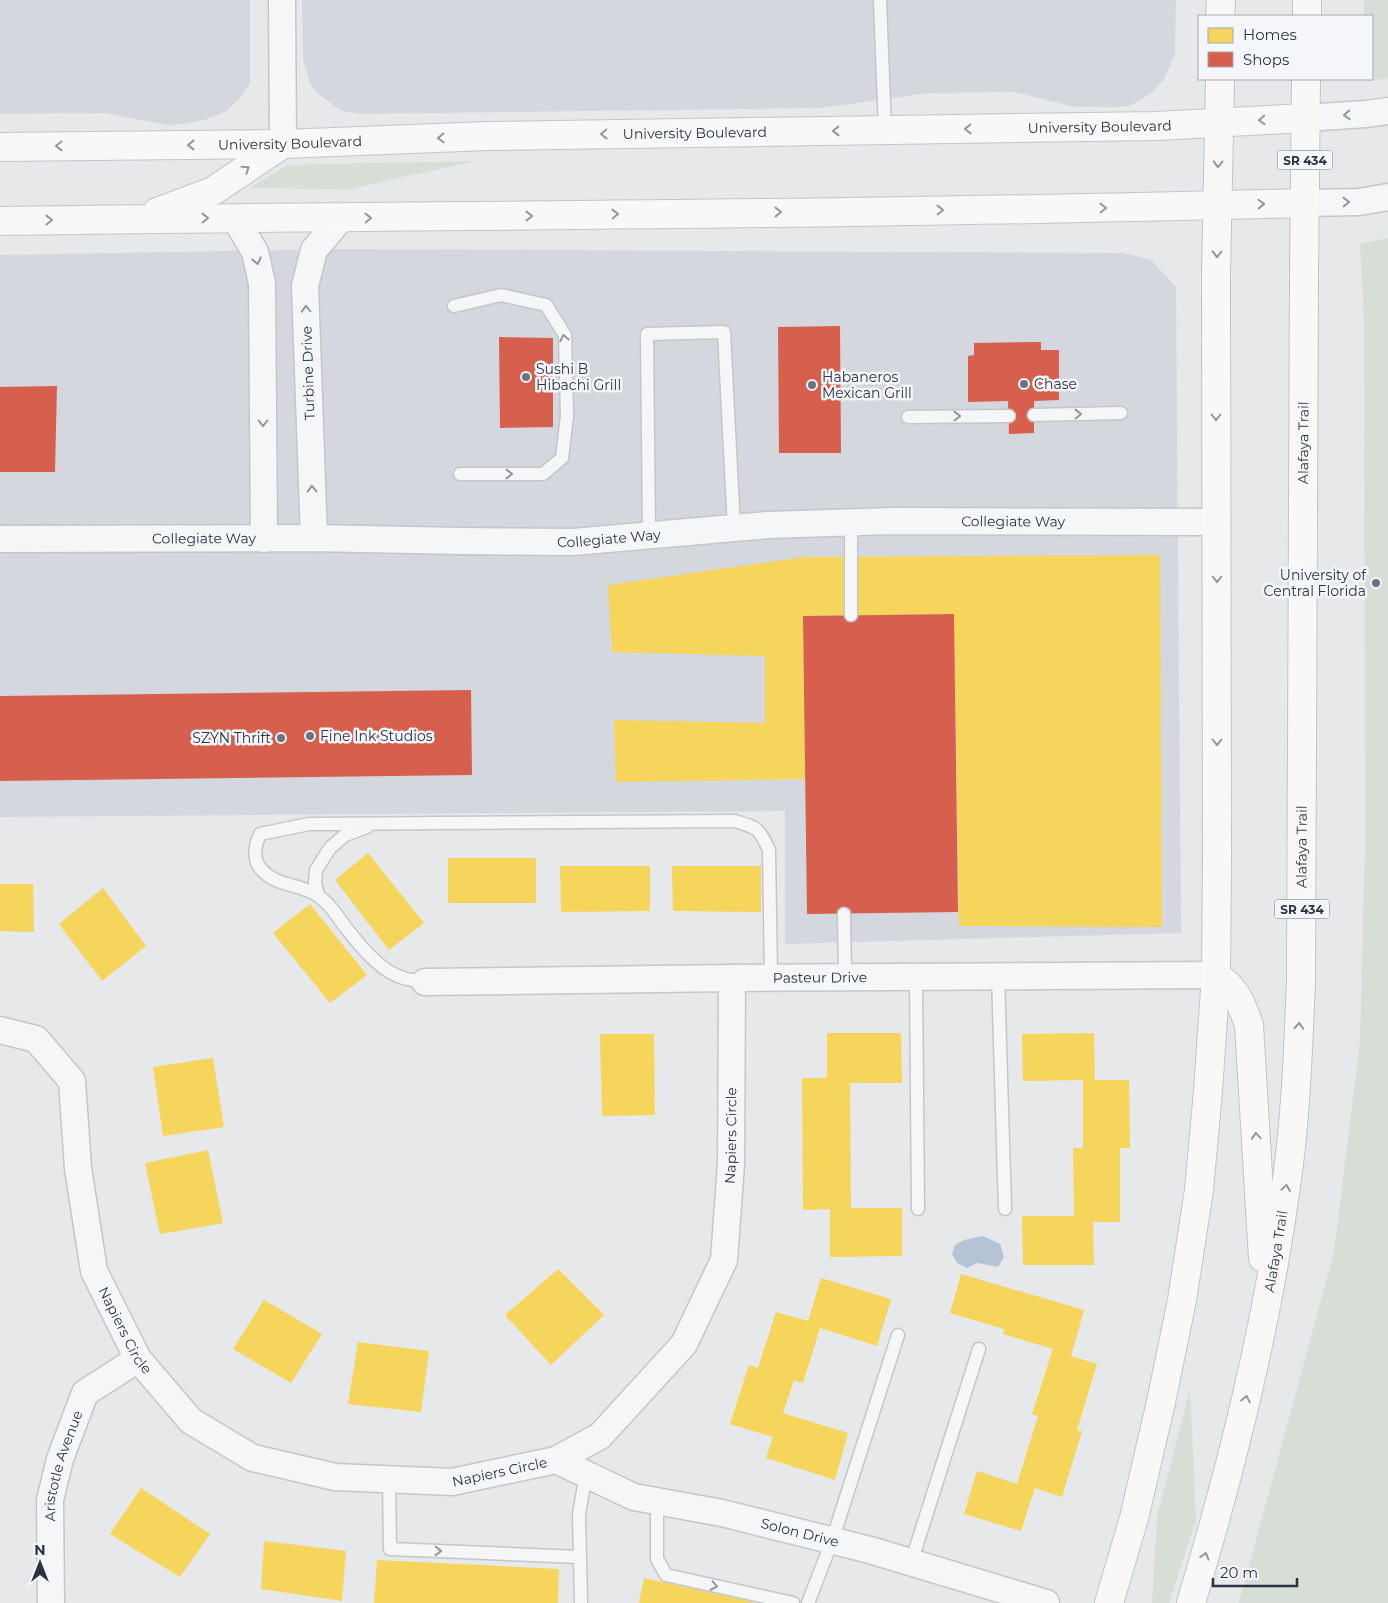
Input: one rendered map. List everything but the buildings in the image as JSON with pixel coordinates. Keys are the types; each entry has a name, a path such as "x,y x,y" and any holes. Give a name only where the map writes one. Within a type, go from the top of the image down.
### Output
{"main road":[{"path":"1220,15 1221,0"},
{"path":"1307,0 1307,15"},
{"path":"1109,1603 1134,1518 1182,1300 1199,1190 1208,1091 1216,975 1217,205 1220,80"},
{"name":"Alafaya Trail","path":"1191,1603 1237,1439 1266,1306 1286,1186 1296,1086 1302,982 1306,80"},
{"name":"University Boulevard","path":"0,147 283,144 488,136 1157,126 1305,118"},
{"path":"139,219 212,191 283,144"},
{"path":"0,221 341,218 1304,203"},
{"path":"1216,975 1230,986 1240,1000 1249,1025 1266,1306"}],"street":[{"path":"282,0 283,144"},
{"name":"University Boulevard","path":"1305,118 1388,111"},
{"path":"1304,203 1359,202 1388,197"},
{"path":"235,218 255,252 262,283 264,539"},
{"name":"Turbine Drive","path":"314,538 305,286 314,250 341,218"},
{"name":"Collegiate Way","path":"0,539 314,538 573,542 768,525 850,522 1216,522"},
{"name":"Pasteur Drive","path":"425,982 1216,975"},
{"name":"Napiers Circle","path":"0,1030 36,1039 72,1080 78,1168 94,1271 138,1359 191,1421 253,1458 334,1477 452,1482 556,1460 600,1436 684,1344 724,1260 731,1164 732,978"},
{"name":"Aristotle Avenue","path":"51,1603 50,1500 60,1459 85,1393 138,1359"},
{"name":"Solon Drive","path":"556,1460 634,1497 722,1513 832,1541 1046,1603"}],"lane":[{"path":"880,0 885,130"},
{"path":"454,306 501,295 546,305 565,335 567,416 562,458 544,474 460,474"},
{"path":"649,536 646,334 724,332 734,528"},
{"path":"1034,415 1121,413"},
{"path":"908,417 1009,416"},
{"path":"850,522 851,615"},
{"path":"425,982 398,976 383,968 358,943 334,912 318,896 275,880 261,869 256,860 255,845 260,834 308,824 735,821 755,827 763,837 769,850 771,978"},
{"path":"318,896 315,882 316,870 330,848 345,835 374,824"},
{"path":"844,914 845,978"},
{"path":"998,976 1005,1209"},
{"path":"916,977 918,1209"},
{"path":"808,1603 832,1541 898,1335"},
{"path":"911,1563 979,1349"},
{"path":"581,1603 578,1514 586,1474"},
{"path":"389,1479 390,1549 579,1557"},
{"path":"657,1501 657,1559 666,1575 793,1603"}],"shaded area":[{"path":"0,0 250,0 250,84 241,97 225,112 207,119 185,124 166,125 105,113 0,114"},
{"path":"302,0 1176,0 1175,54 1164,79 1152,92 1128,106 1075,107 1015,92 928,93 820,108 358,114 340,110 317,93 310,83 303,58"},
{"path":"1364,0 1388,0 1388,78 1369,81 1368,80 1373,80 1373,15 1364,15"},
{"path":"475,161 349,189 249,188 288,165"},
{"name":"University of Central Florida","path":"1388,238 1388,1603 1239,1603 1334,1252 1360,1041 1365,847 1364,320 1360,244"},
{"path":"348,249 1122,253 1150,259 1176,287 1181,933 785,944 785,811 0,817 0,255"},
{"path":"1190,1389 1196,1520 1169,1603 1152,1603 1157,1517"}],"water":[{"path":"983,1236 1000,1244 1004,1257 998,1267 977,1263 967,1268 957,1263 952,1254 955,1245 964,1240"}],"place":[{"name":"Sushi B Hibachi Grill","path":"526,377"},
{"name":"Chase","path":"1024,384"},
{"name":"Habaneros Mexican Grill","path":"812,385"},
{"name":"University of Central Florida","path":"1376,583"},
{"name":"Fine Ink Studios","path":"310,736"},
{"name":"SZYN Thrift","path":"281,738"}]}
